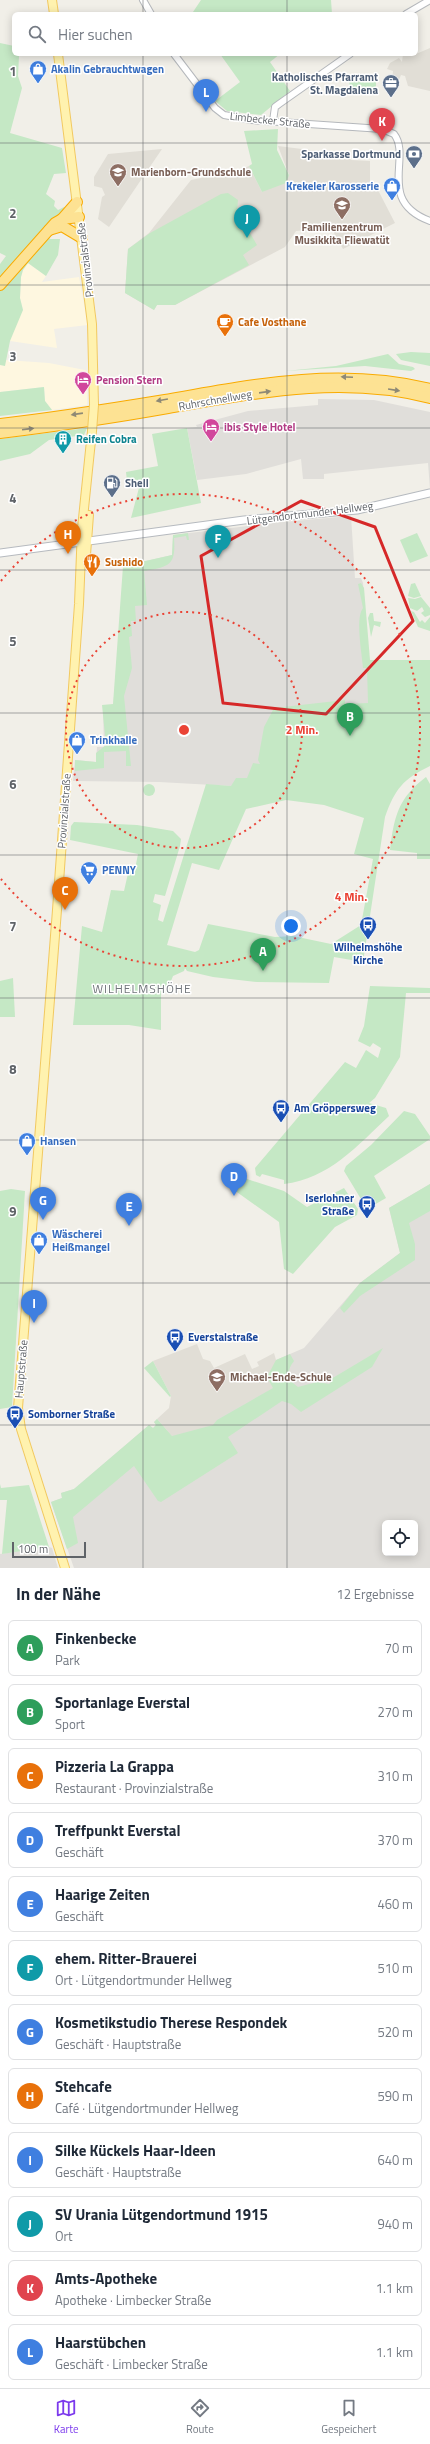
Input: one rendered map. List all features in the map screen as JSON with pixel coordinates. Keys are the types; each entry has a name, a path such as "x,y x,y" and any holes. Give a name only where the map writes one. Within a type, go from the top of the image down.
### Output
{"highway":[{"path":"0,285 49,230 62,222 77,202"},
{"path":"62,222 80,220"},
{"path":"62,222 82,238"},
{"name":"Ruhrschnellweg","path":"1,426 244,386 310,378 369,379 430,389"},
{"name":"Ruhrschnellweg","path":"1,426 105,418 256,393 306,387 375,388 430,398"}],"main road":[{"path":"52,0 54,12"},
{"name":"Provinzialstraße","path":"48,1019 94,405 92,324 58,56"},
{"name":"Lütgendortmunder Hellweg","path":"0,553 251,519 357,510 430,493"},
{"name":"Hauptstraße","path":"48,1019 18,1408 21,1429 65,1565"}],"street":[{"path":"143,0 150,12"},
{"path":"409,12 430,0"},
{"name":"Limbecker Straße","path":"175,56 190,78 218,110 234,118 382,129 394,134 398,142 398,180 402,197 414,212 430,221"},
{"path":"273,121 275,108 279,104 347,56"}],"highlighted area":[{"path":"301,501 375,527 413,621 326,714 223,703 212,638 201,556"}],"shaded area":[{"path":"430,48 430,91 408,86 405,76 401,75 398,82 392,82 393,71 387,69 390,63 399,58 402,62 403,56 418,56 418,53"},
{"path":"278,146 310,150 328,156 345,153 351,160 370,161 370,185 379,192 395,223 343,249 334,233 335,228 296,231 285,247 175,305 157,305 154,310 125,293 128,249 149,233 191,180 237,171 249,166 262,192 289,175"},
{"name":"Marienborn-Grundschule","path":"162,149 109,227 98,219 102,197 105,195 102,188 94,186 94,177 108,154"},
{"path":"28,263 46,276 42,282 79,277 88,325 54,329 57,348 10,341 2,337 23,310 20,298 21,277 23,270"},
{"path":"6,360 49,363 85,370 88,372 87,405 52,410 45,401 44,387 0,392 0,365 4,365"},
{"path":"318,399 374,400 430,412 430,489 428,463 324,474 324,479 303,479 301,459 246,474 197,480 187,428 197,427 196,425 248,411 318,405"},
{"path":"351,516 355,578 361,578 363,583 372,698 368,703 260,765 249,787 159,782 73,781 75,760 96,762 97,747 104,747 103,710 113,708 125,566 172,555 173,535 272,523"},
{"path":"430,1184 430,1568 74,1568 51,1502 62,1498 61,1493 74,1489 149,1425 153,1428 156,1425 154,1422 157,1419 172,1436 275,1366 276,1360 304,1348 360,1283 400,1253 389,1208"},
{"name":"Michael-Ende-Schule","path":"197,1344 203,1359 210,1361 214,1368 245,1354 252,1369 259,1366 257,1362 274,1353 276,1360 273,1388 217,1419 213,1425 172,1436 157,1419 169,1408 171,1396 153,1361"},
{"path":"49,1547 52,1548 58,1568 0,1568 0,1554"}],"green space":[{"path":"201,0 331,0 332,12 193,12"},
{"path":"0,43 12,46 12,56 19,56 18,76 22,88 10,133 62,148 66,173 54,174 46,194 55,201 54,206 58,210 64,207 63,212 42,230 50,239 60,239 58,255 46,276 28,263 23,270 21,277 20,298 23,310 10,341 5,366 0,365 0,264 6,256 0,253"},
{"path":"221,56 278,56 270,62 290,91 261,115 227,111 215,101 240,82"},
{"path":"350,75 376,82 376,91 349,88"},
{"path":"278,129 277,150 289,175 286,183 262,192 249,166 252,164 244,131"},
{"path":"228,193 238,200 237,211 257,245 243,255 249,265 175,305 157,305 154,310 125,293 128,249 150,233 221,194"},
{"path":"411,352 430,353 430,366 401,360 396,354"},
{"path":"388,354 399,364 413,367 415,369 411,371 365,366 285,371 336,366"},
{"path":"44,387 45,401 52,410 0,416 0,392"},
{"path":"87,428 84,435 49,440 30,454 0,461 0,439"},
{"path":"187,428 201,503 131,518 140,484 127,481 126,472 158,466 152,434"},
{"path":"188,533 189,540 187,540 186,536 174,538 174,554 170,563 160,568 144,571 147,605 135,606 136,621 131,621 132,636 129,637 132,668 124,696 131,766 126,766 126,751 104,752 104,768 75,771 75,760 96,762 96,753 106,745 102,705 113,704 123,566 172,555 173,535"},
{"path":"417,533 428,556 410,563 400,540"},
{"path":"361,583 364,588 370,660 430,660 430,766 407,780 401,786 392,799 385,817 363,962 334,957 329,983 257,982 213,977 187,971 185,968 184,971 173,976 169,986 161,987 161,1030 129,1025 73,1025 82,926 102,932 111,890 124,891 129,869 135,869 138,854 70,840 71,826 74,822 137,825 173,831 181,839 165,896 155,894 153,902 161,905 158,920 163,922 206,784 231,786 236,778 247,778 253,763 260,764 258,760 264,727 274,708 345,700 345,704 368,703 367,668 363,668 359,628 359,620 363,608 358,584","holes":["286,800 324,805 364,818 354,854 373,859 361,925 331,944 293,936 275,937 208,924 199,950 195,952 167,945 192,863 219,870 246,809"]},
{"path":"415,583 421,596 414,598 408,596 411,584"},
{"path":"421,597 430,608 430,615 425,617 421,613 424,611 422,607 417,611 410,608 408,598 415,599"},
{"path":"411,611 414,612 420,622 422,620 425,623 430,617 430,631 418,627"},
{"path":"370,613 373,613 374,621 381,622 380,627 374,625 371,637 368,618"},
{"path":"426,777 430,784 430,859 417,859 417,853 390,850 393,828 399,809 409,793"},
{"path":"151,784 154,785 154,795 147,796 144,795 143,788 144,785"},
{"path":"13,978 15,1017 0,1017 0,981"},
{"path":"370,986 430,988 430,993 406,993 400,1057 375,1098 369,1103 386,1108 389,1116 342,1159 315,1175 300,1181 284,1184 284,1180 262,1174 260,1177 256,1175 255,1168 345,1062 356,1068 366,1050 378,1058 381,1048 373,1043 370,1047 358,1041 364,1026"},
{"path":"404,1111 415,1114 430,1136 430,1139 374,1176 386,1198 367,1209 344,1171 346,1166 371,1145"},
{"path":"244,1178 284,1191 307,1207 344,1188 358,1209 357,1215 335,1227 293,1274 284,1269 279,1222 234,1190"},
{"path":"430,1184 430,1211 409,1223 415,1244 415,1260 360,1296 344,1313 340,1308 360,1283 400,1253 389,1208"},
{"path":"11,1189 25,1191 12,1407 0,1409 0,1191"},
{"path":"383,1348 372,1367 301,1412 291,1404 282,1401 228,1437 238,1453 161,1502 158,1501 134,1466 73,1517 78,1543 67,1549 51,1502 62,1498 61,1493 74,1489 149,1425 153,1428 156,1425 154,1422 157,1419 172,1436 213,1425 217,1420 273,1388 267,1377 276,1360 290,1354 294,1361 291,1365 289,1375 294,1384 298,1387 317,1382 329,1384 332,1381 331,1379"},
{"path":"153,1361 171,1396 170,1397 144,1368"},
{"path":"0,1484 1,1488 29,1485 49,1547 2,1554 7,1500 0,1500"}],"place":[{"name":"Akalin Gebrauchtwagen","path":"38,84"},
{"name":"Katholisches Pfarramt St. Magdalena","path":"391,98"},
{"name":"Haarstübchen","path":"206,112"},
{"name":"Amts-Apotheke","path":"382,141"},
{"name":"Sparkasse Dortmund","path":"414,169"},
{"name":"Marienborn-Grundschule","path":"118,187"},
{"name":"Krekeler Karosserie","path":"392,201"},
{"name":"Familienzentrum Musikkita Fliewatüt","path":"342,220"},
{"name":"SV Urania Lütgendortmund 1915","path":"247,238"},
{"name":"Cafe Vosthane","path":"225,337"},
{"name":"Pension Stern","path":"83,395"},
{"name":"ibis Style Hotel","path":"211,442"},
{"name":"Reifen Cobra","path":"63,454"},
{"name":"Shell","path":"112,498"},
{"name":"Stehcafe","path":"68,554"},
{"name":"ehem. Ritter-Brauerei","path":"218,558"},
{"name":"Sushido","path":"92,577"},
{"name":"Sportanlage Everstal","path":"350,736"},
{"name":"Trinkhalle","path":"77,755"},
{"name":"PENNY","path":"89,885"},
{"name":"Pizzeria La Grappa","path":"65,910"},
{"name":"Wilhelmshöhe Kirche","path":"368,940"},
{"name":"Finkenbecke","path":"263,971"},
{"name":"Am Gröppersweg","path":"281,1123"},
{"name":"Hansen","path":"27,1156"},
{"name":"Treffpunkt Everstal","path":"234,1196"},
{"name":"Iserlohner Straße","path":"367,1219"},
{"name":"Kosmetikstudio Therese Respondek","path":"43,1220"},
{"name":"Haarige Zeiten","path":"129,1226"},
{"name":"Wäscherei Heißmangel","path":"39,1255"},
{"name":"Silke Kückels Haar-Ideen","path":"34,1323"},
{"name":"Everstalstraße","path":"175,1352"},
{"name":"Michael-Ende-Schule","path":"217,1392"},
{"name":"Somborner Straße","path":"15,1429"}],"district":[{"name":"WILHELMSHÖHE","path":"142,989"}]}
